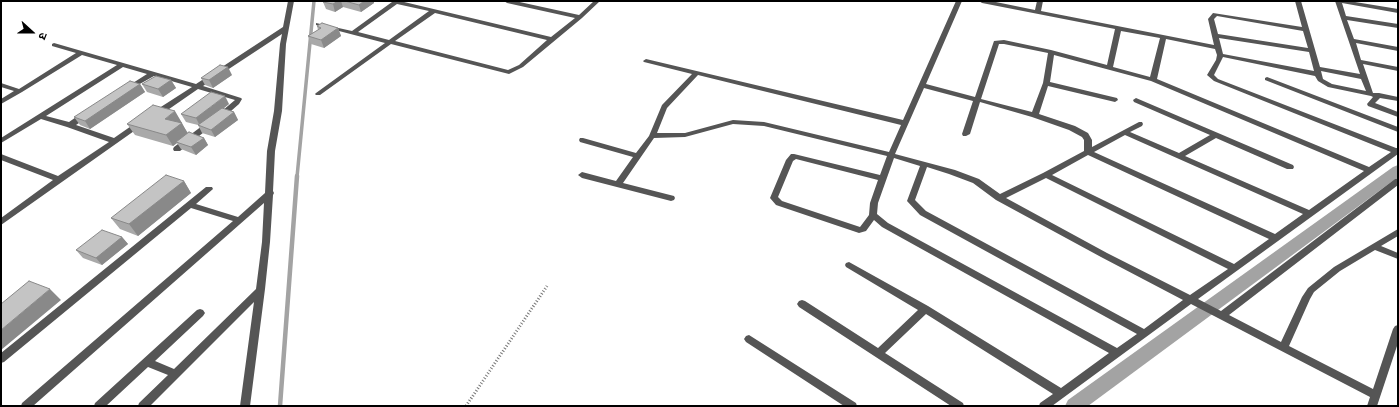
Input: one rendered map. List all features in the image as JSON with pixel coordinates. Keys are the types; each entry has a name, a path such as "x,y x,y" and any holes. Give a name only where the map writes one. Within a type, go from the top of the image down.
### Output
{"street":[{"path":"245,406 261,289 270,193 271,151 278,111 286,28 291,1"},
{"path":"354,32 394,1 552,39"},
{"path":"318,24 392,41 509,72 521,66 597,1"},
{"path":"883,178 794,156 790,160 774,198 779,203 859,230 866,226 873,215 874,203 904,123 958,1"},
{"path":"982,1 1163,37 1219,51 1317,71 1364,77"},
{"path":"1038,12 1040,1"},
{"path":"1298,1 1317,71 1325,84 1398,99"},
{"path":"1370,94 1338,1 1396,11"},
{"path":"1390,1 1396,11"},
{"path":"511,2 580,17"},
{"path":"318,94 433,11"},
{"path":"1306,30 1214,14 1211,19 1219,51 1219,60 1210,73 1212,78 1397,151"},
{"path":"1343,16 1398,26"},
{"path":"1,222 114,141 286,28"},
{"path":"1110,68 1118,28"},
{"path":"1214,35 1312,51"},
{"path":"1153,80 1163,37"},
{"path":"1353,41 1398,49"},
{"path":"966,134 996,42 1004,42 1051,52 1153,80 1370,170"},
{"path":"54,46 122,65 195,88 236,98 239,101 177,149"},
{"path":"1035,116 1046,83 1051,52"},
{"path":"1,102 81,53"},
{"path":"646,61 904,123"},
{"path":"1359,61 1398,69"},
{"path":"1,141 122,65"},
{"path":"618,184 652,136 664,107 697,73"},
{"path":"124,91 150,75"},
{"path":"1267,79 1398,130"},
{"path":"1046,83 1115,100"},
{"path":"1,85 20,91"},
{"path":"922,85 1035,116 1078,131 1088,140 1088,152"},
{"path":"1379,95 1370,104 1398,115"},
{"path":"1136,100 1290,167"},
{"path":"70,125 90,112"},
{"path":"41,117 70,125 114,141"},
{"path":"652,136 685,135 725,123 744,121 785,129 891,155 965,177 980,184 998,198 1283,348 1375,402 1396,345 1398,329"},
{"path":"998,198 1046,175 1139,124"},
{"path":"1124,132 1310,214"},
{"path":"1180,156 1215,135"},
{"path":"583,140 638,156"},
{"path":"1044,406 1144,333 1194,301 1234,268 1397,151"},
{"path":"1088,152 1276,238"},
{"path":"1,157 59,179"},
{"path":"924,164 912,201 923,213 1144,333"},
{"path":"582,175 671,198"},
{"path":"1046,175 1234,268"},
{"path":"1217,314 1398,181"},
{"path":"1,359 209,189"},
{"path":"26,406 270,193"},
{"path":"189,205 239,220"},
{"path":"873,215 885,225 1117,353"},
{"path":"1283,348 1306,297 1311,290 1337,269 1398,232"},
{"path":"1375,246 1398,256"},
{"path":"849,265 925,309 1061,394"},
{"path":"143,406 261,289"},
{"path":"802,304 959,406"},
{"path":"878,354 925,309"},
{"path":"99,406 200,313"},
{"path":"749,339 852,406"},
{"path":"147,362 175,374"}],"path":[{"path":"466,406 547,286"}],"building":[{"path":"338,1 333,4 323,2"},
{"path":"345,1 364,1 359,5"},
{"path":"322,23 338,28 321,40 308,36 321,28 317,26"},
{"path":"220,65 228,67 209,80 201,78"},
{"path":"156,76 171,80 158,89 142,84"},
{"path":"130,81 140,84 85,121 74,117"},
{"path":"211,92 225,96 196,118 181,114"},
{"path":"153,105 175,111 165,119 182,123 166,135 127,124"},
{"path":"222,108 234,112 211,130 198,125"},
{"path":"189,132 204,138 191,147 176,142"},
{"path":"166,175 184,181 129,224 111,218"},
{"path":"102,230 122,237 96,258 76,250"},
{"path":"29,281 50,289 1,330 1,304"}],"waterway":[{"path":"297,177 314,1"},
{"path":"1074,406 1398,170"},
{"path":"280,406 297,176"}]}
